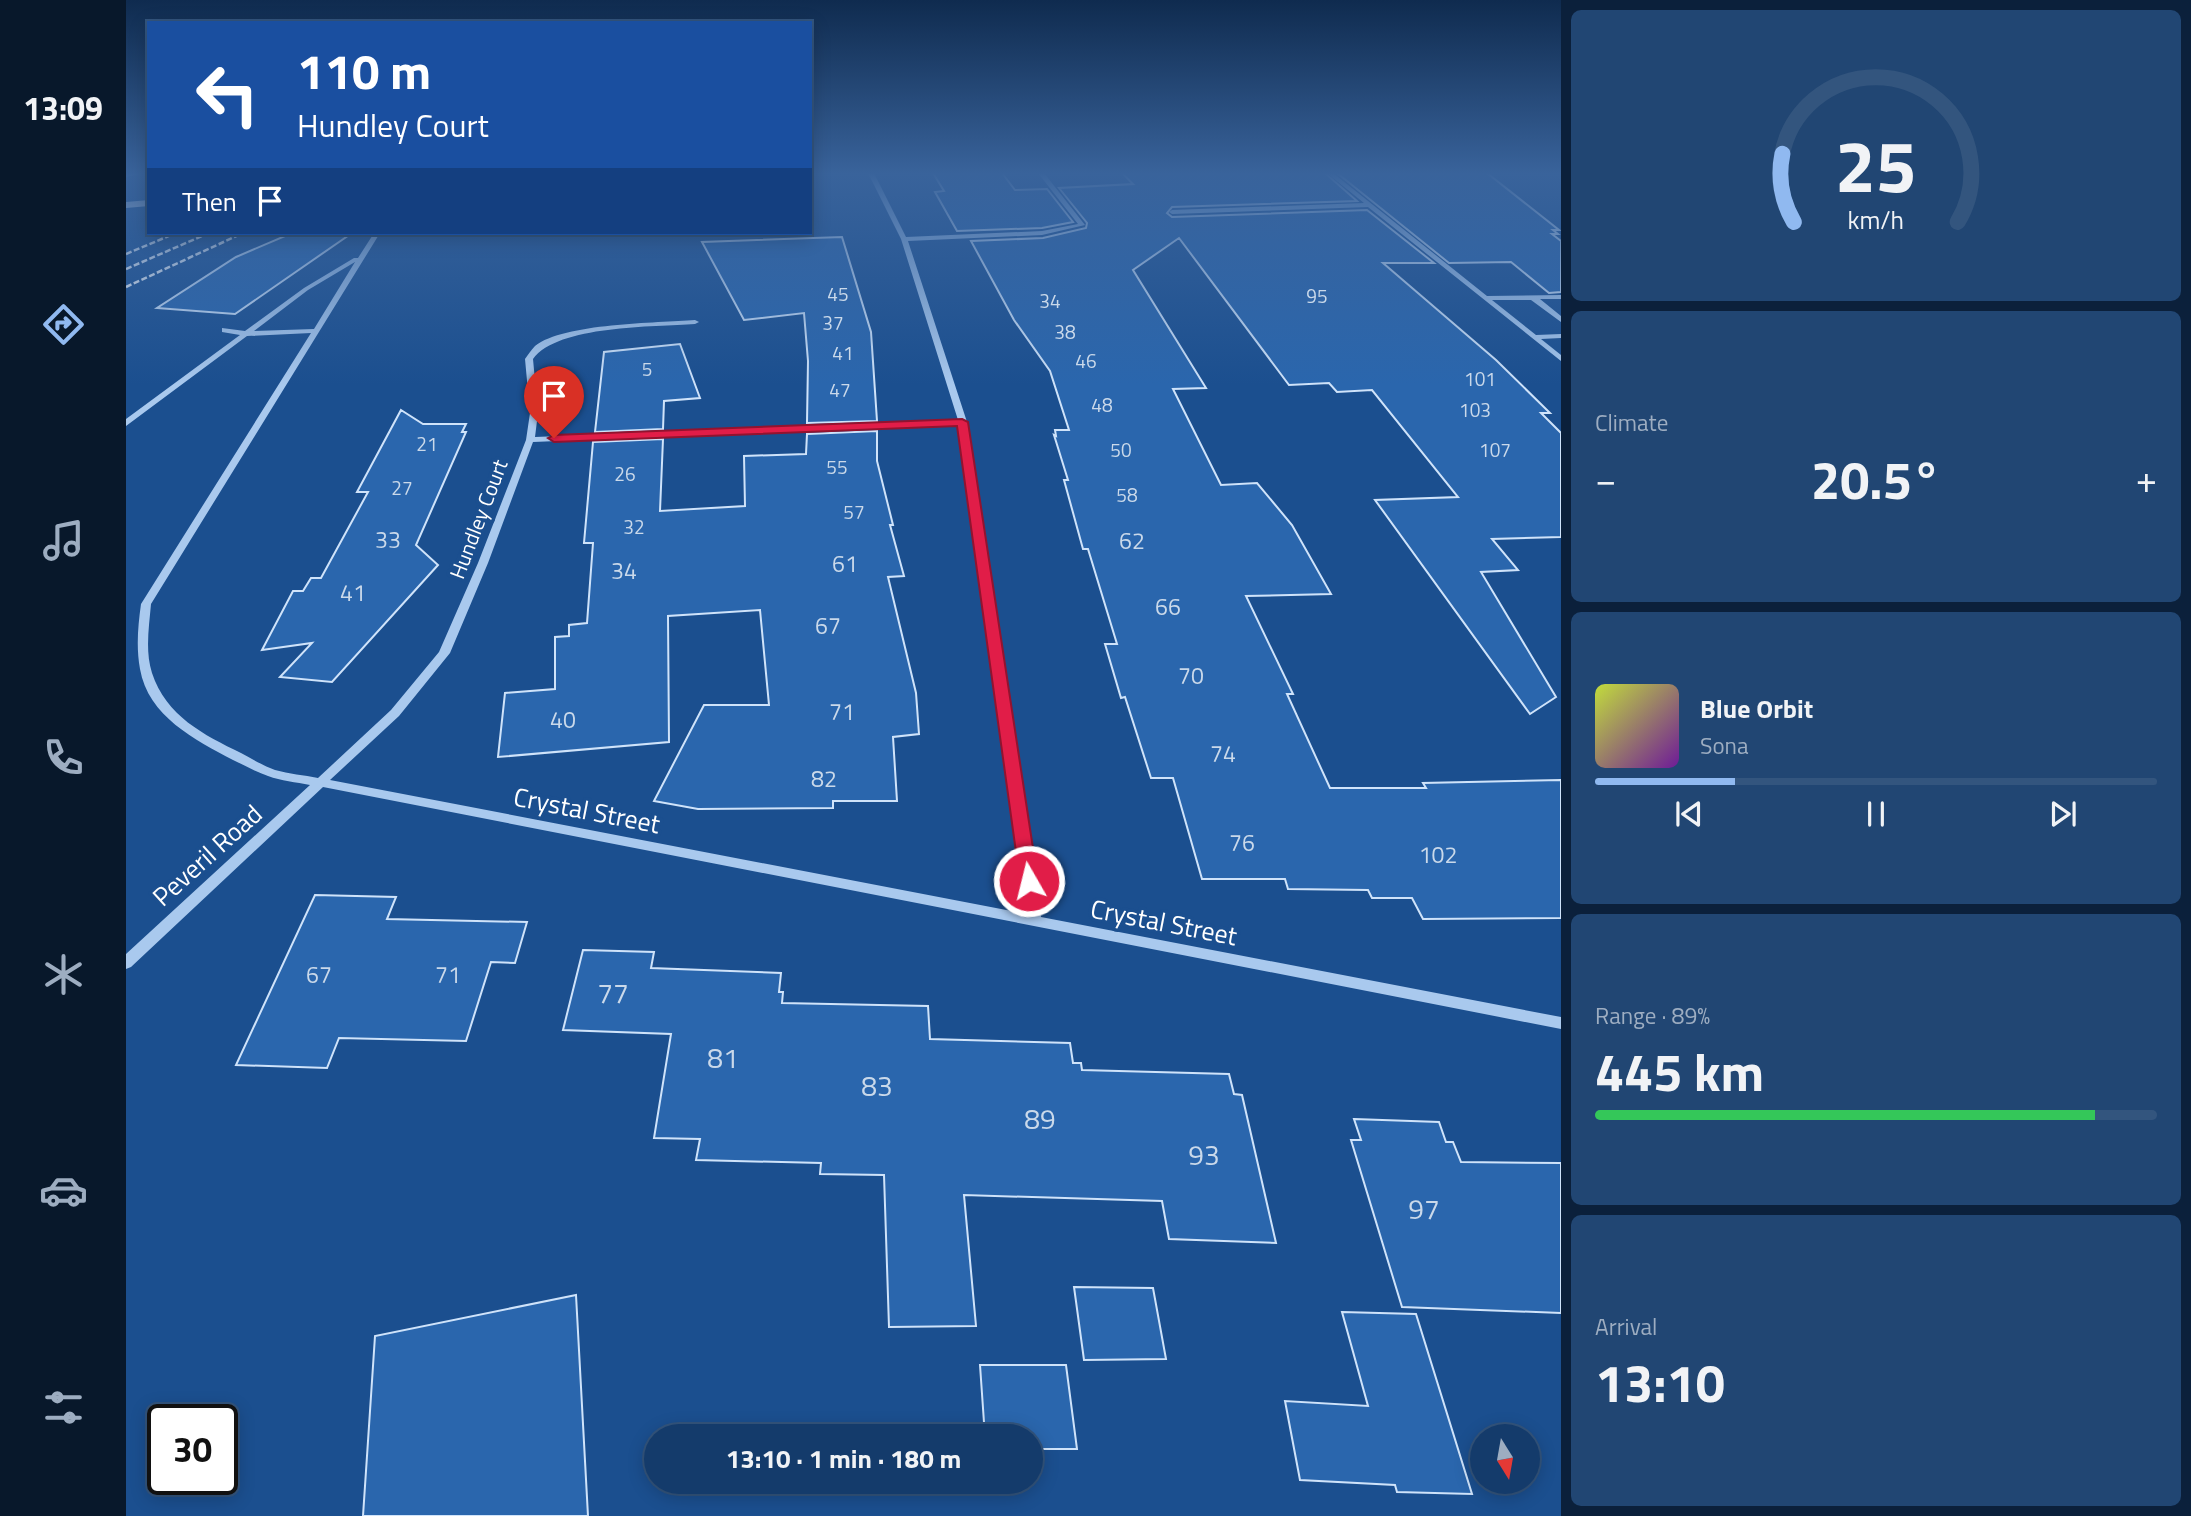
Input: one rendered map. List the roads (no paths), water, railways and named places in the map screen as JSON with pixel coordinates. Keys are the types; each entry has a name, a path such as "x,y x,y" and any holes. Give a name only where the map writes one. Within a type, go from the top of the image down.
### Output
{"street":[{"name":"Crystal Street","path":"369,244 146,604 137,634 137,666 150,696 176,726 271,773 1561,1023"},
{"path":"906,244 962,422 1035,922"},
{"path":"1420,244 1561,359"},
{"path":"126,423 306,289 359,258"},
{"path":"530,440 534,413 528,359 538,347 598,330 695,322"},
{"path":"225,330 248,334 316,331"},
{"path":"1536,337 1561,336"},
{"name":"Hundley Court","path":"322,783 395,713 444,653 483,563 530,440 962,422"},
{"name":"Peveril Road","path":"126,963 322,783"}],"lane":[{"path":"1532,297 1561,320"},
{"path":"1488,298 1561,297"}],"railway":[{"path":"126,254 150,244"},
{"path":"126,269 184,244"},
{"path":"126,287 220,244"}]}
